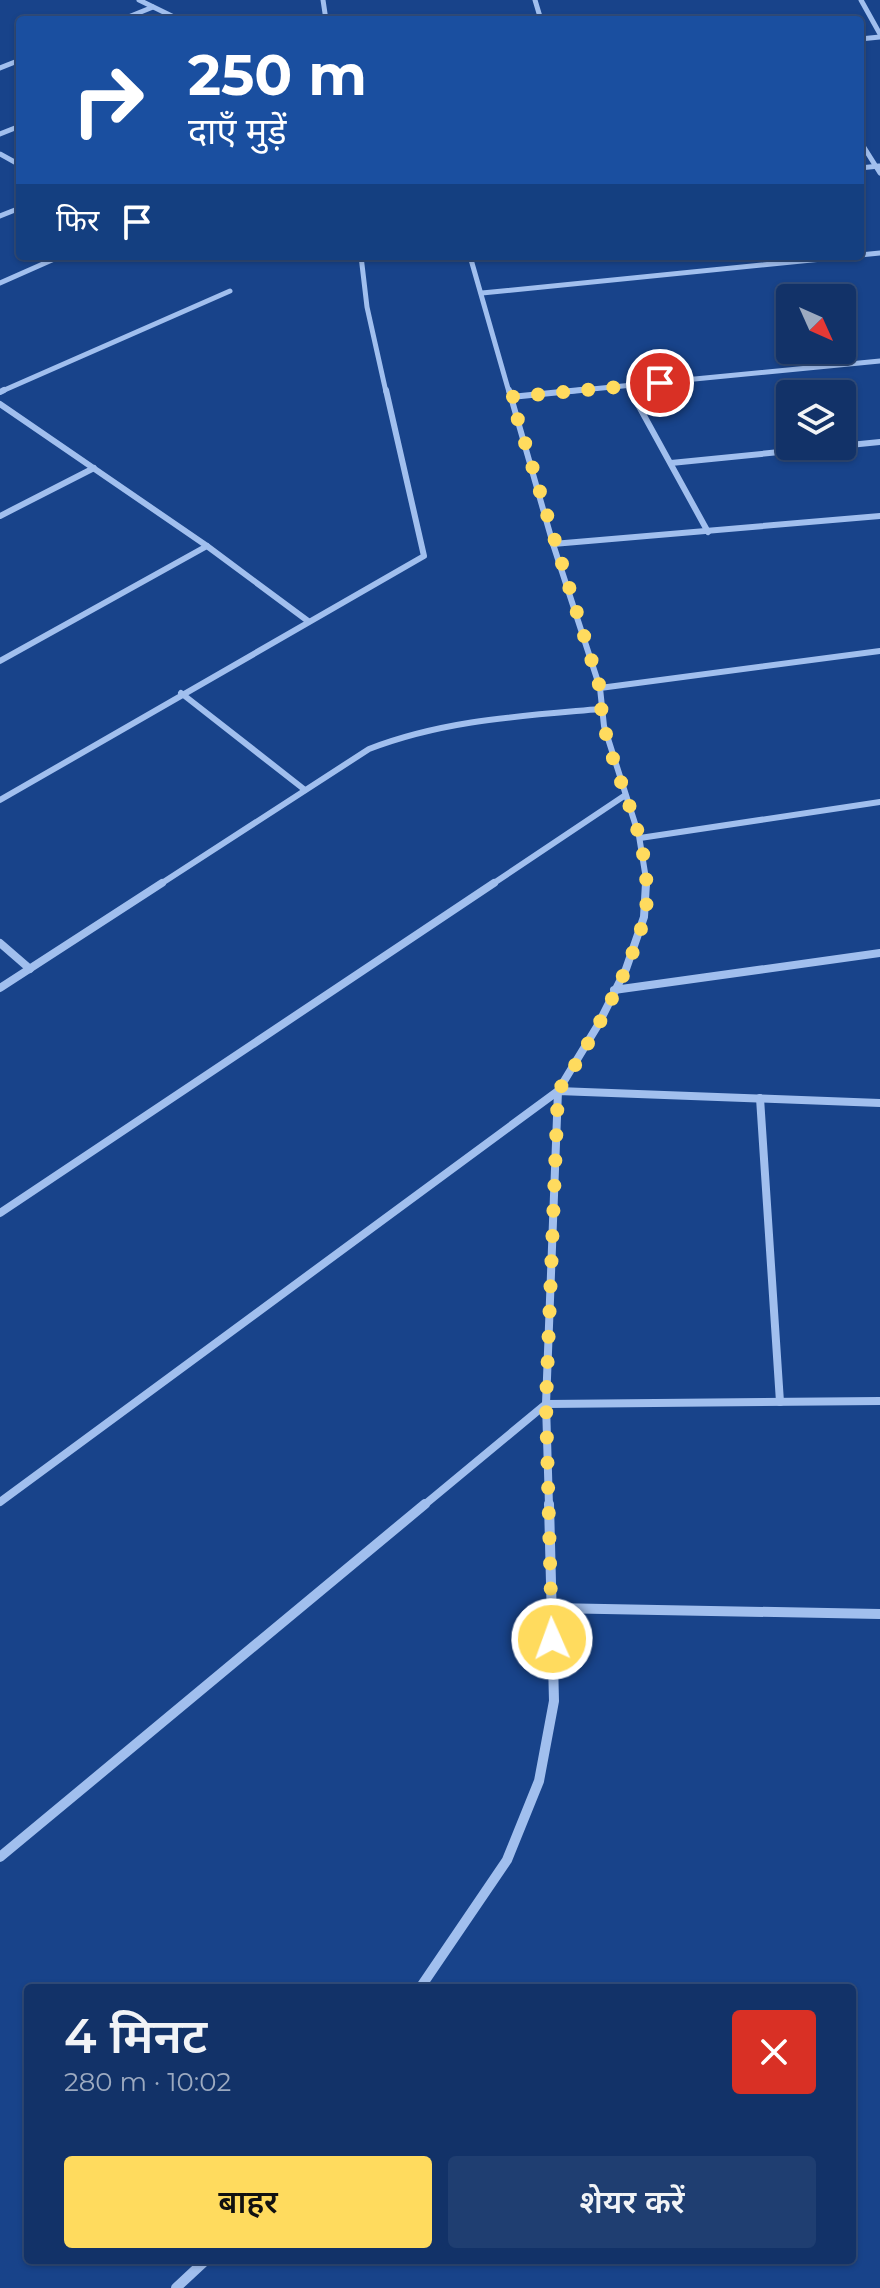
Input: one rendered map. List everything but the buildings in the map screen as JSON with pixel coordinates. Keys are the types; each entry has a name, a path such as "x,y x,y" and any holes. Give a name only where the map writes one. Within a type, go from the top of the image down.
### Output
{"street":[{"path":"139,0 172,16"},
{"path":"861,0 880,35"},
{"path":"131,16 153,7"},
{"path":"864,147 879,168"},
{"path":"0,283 52,260"},
{"path":"0,800 181,693 424,556 367,307 361,260"},
{"path":"0,1502 558,1091 575,1068 636,945 647,898 640,838 624,796 600,709 600,688 553,544 471,260"},
{"path":"482,293 812,260"},
{"path":"0,392 230,291"},
{"path":"511,397 880,361"},
{"path":"628,386 708,532"},
{"path":"0,404 207,546 308,621"},
{"path":"671,463 880,442"},
{"path":"0,516 94,468"},
{"path":"553,544 880,516"},
{"path":"0,661 207,546"},
{"path":"600,688 880,651"},
{"path":"181,693 305,790"},
{"path":"0,988 369,749 404,733 442,726 600,709"},
{"path":"0,1213 624,796"},
{"path":"640,838 880,802"},
{"path":"0,943 30,969"},
{"path":"614,990 880,953"},
{"path":"558,1091 880,1103"},
{"path":"423,1984 507,1860 539,1781 554,1701 546,1404 558,1091"},
{"path":"760,1098 780,1402"},
{"path":"0,1857 546,1404 880,1401"},
{"path":"551,1608 880,1614"},
{"path":"176,2288 202,2264"}],"route":[{"path":"552,1639 546,1404 558,1091 575,1068 636,945 647,898 640,838 624,796 600,709 600,688 553,544 511,397 660,383"}]}
